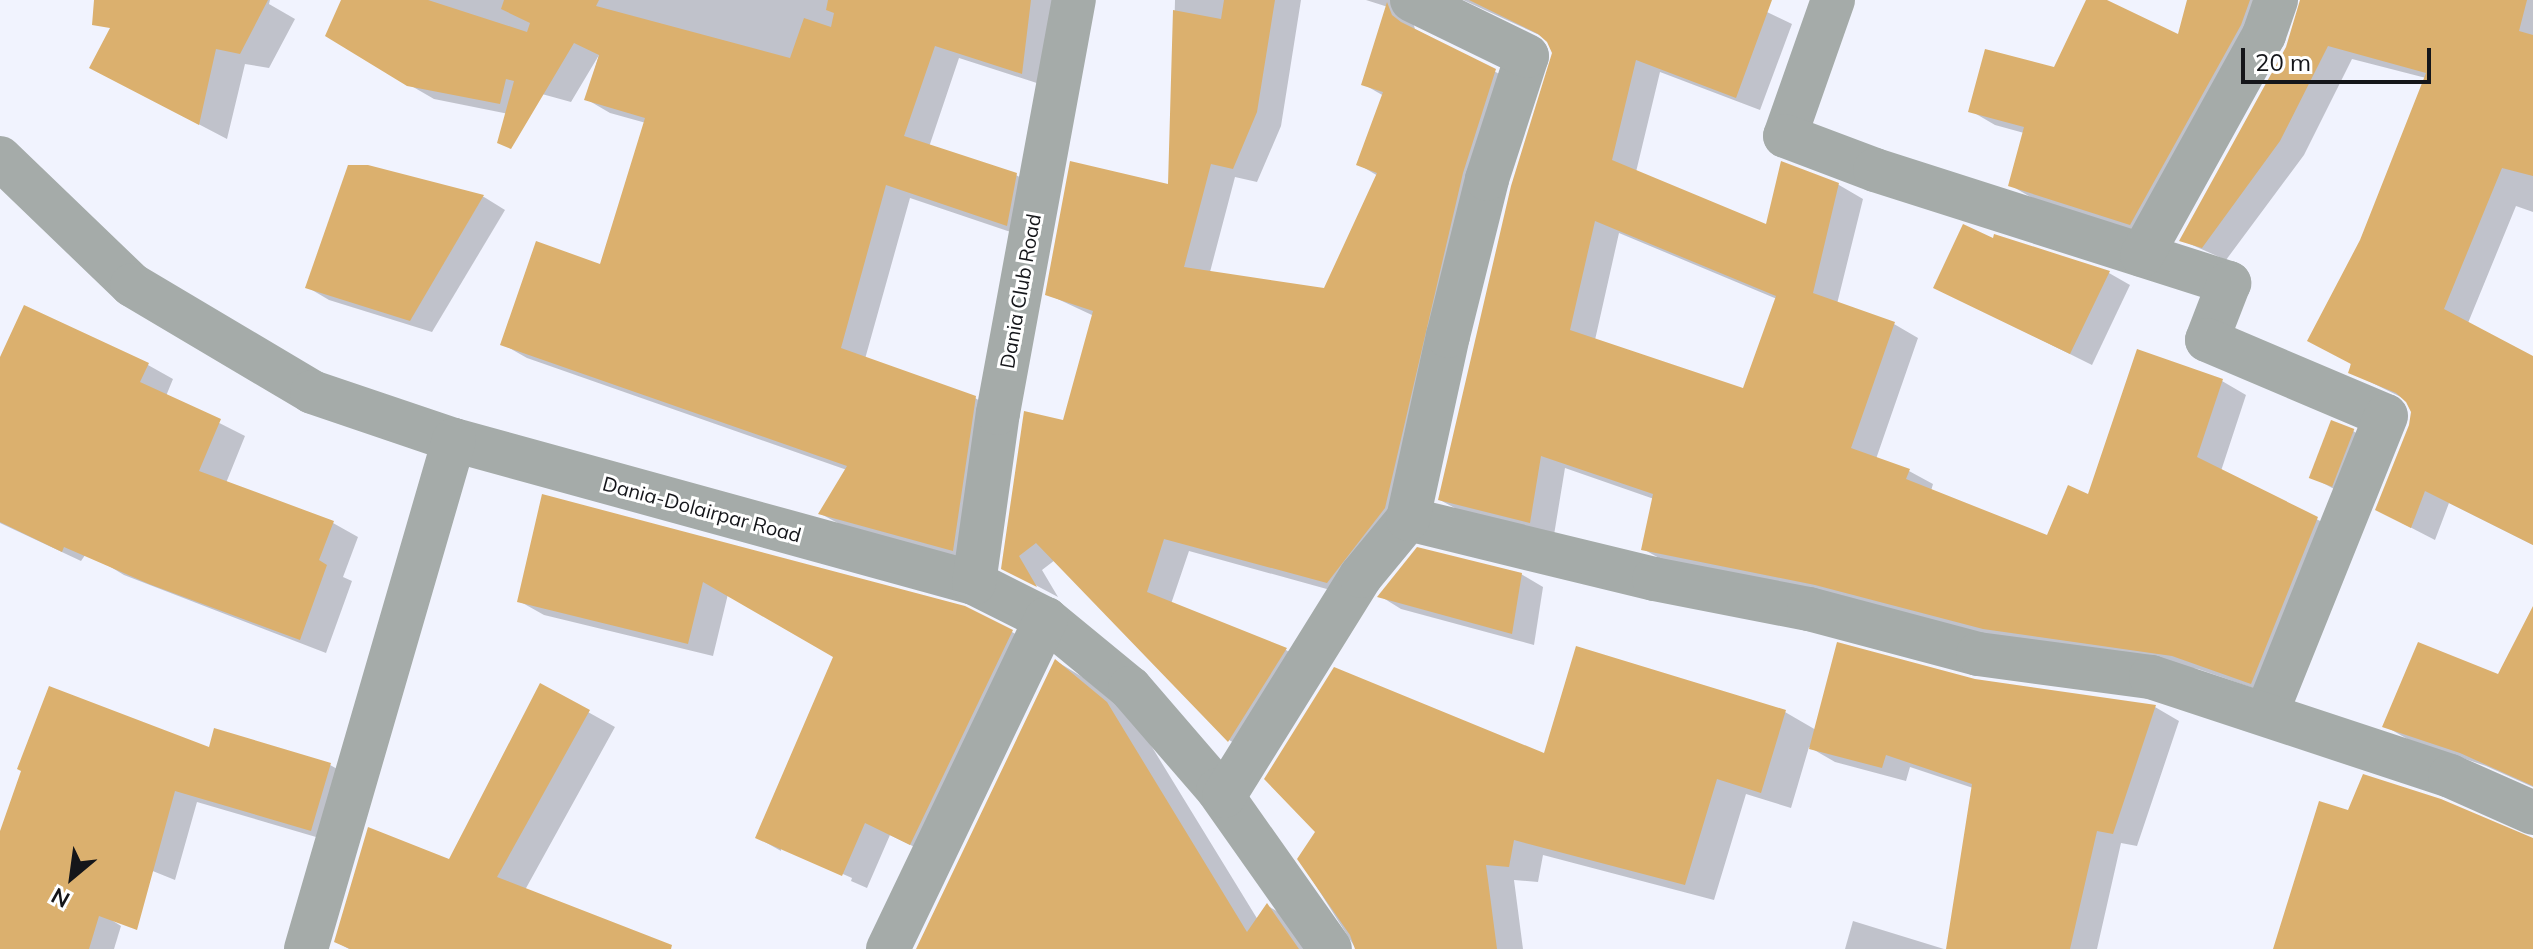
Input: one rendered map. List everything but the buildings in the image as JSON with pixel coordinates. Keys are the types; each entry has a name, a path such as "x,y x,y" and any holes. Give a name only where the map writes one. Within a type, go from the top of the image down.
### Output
{"street":[{"name":"Dania Club Road","path":"974,583 998,413 1074,0"},
{"path":"1224,796 1361,576 1408,519 1448,336 1487,179 1527,56 1412,0"},
{"path":"1833,0 1785,136 1875,170 2229,283 2207,340 2386,416 2266,714"},
{"path":"2142,255 2264,35 2276,0"},
{"name":"Dania-Dolairpar Road","path":"0,158 132,285 312,392 454,440 974,583 1046,619 1130,688 1224,796 1330,949"},
{"path":"306,949 454,440"},
{"path":"1408,519 1654,579 1809,609 1978,654 2151,677 2450,776 2533,813"},
{"path":"888,949 1046,619"}]}
